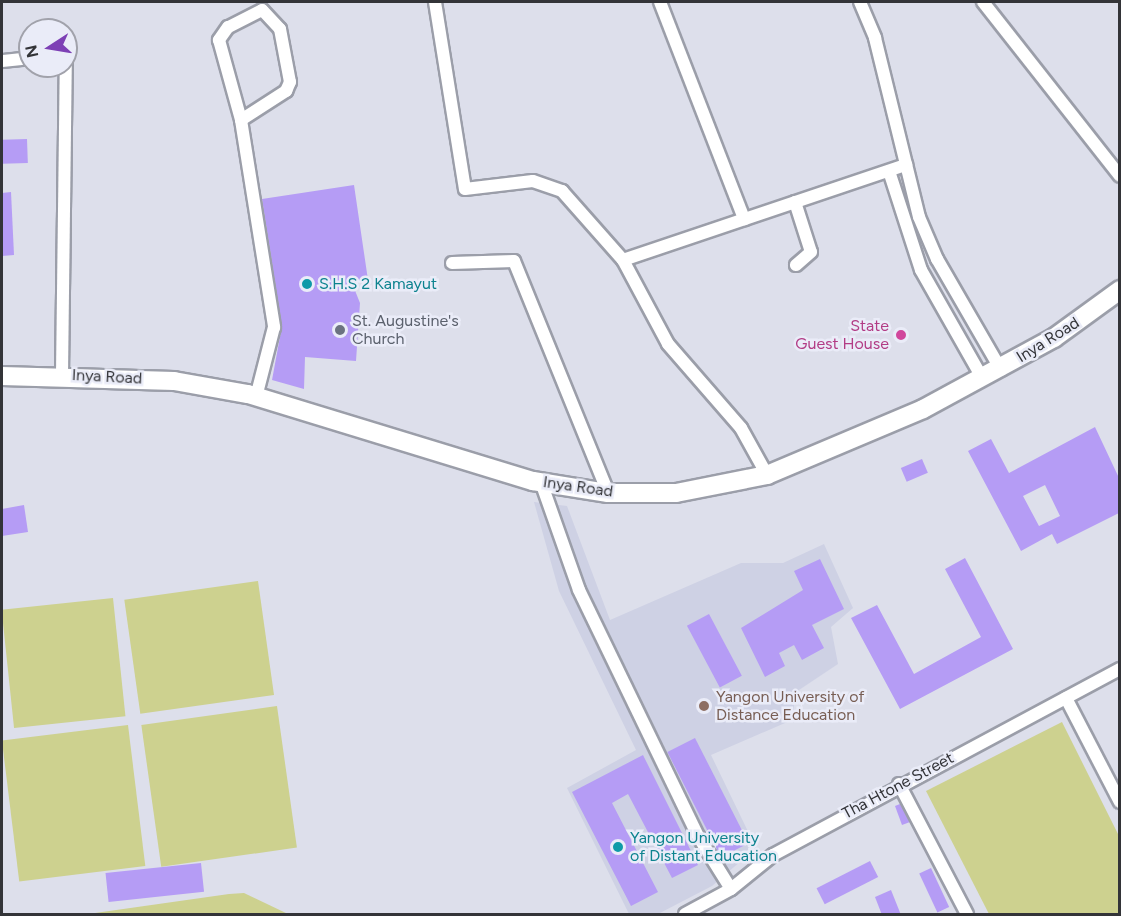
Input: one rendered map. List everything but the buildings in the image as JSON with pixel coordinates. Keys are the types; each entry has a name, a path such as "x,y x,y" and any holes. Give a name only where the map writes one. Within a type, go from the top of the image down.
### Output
{"main road":[{"name":"Inya Road","path":"2,376 62,374 174,381 256,397 541,482 608,493 697,491 767,475 983,379 1001,370 1119,290"}],"street":[{"path":"435,2 465,189 533,181 562,191 623,260 668,344 741,428 767,475"},
{"path":"660,2 744,219"},
{"path":"860,2 875,38 906,165 937,259 1001,370"},
{"path":"983,2 1119,176"},
{"path":"241,120 286,91 290,82 280,29 262,10 221,33 241,120 274,327 256,397"},
{"path":"2,61 18,59"},
{"path":"62,374 66,78"},
{"path":"623,260 906,165"},
{"path":"889,171 921,270 983,379"},
{"path":"795,202 811,252 796,265"},
{"path":"452,263 514,261 608,493"},
{"path":"541,482 579,590 698,836 731,889"},
{"name":"Tha Htone Street","path":"685,915 731,889 773,855 898,784 1119,669"},
{"path":"1066,698 1119,802"},
{"path":"898,784 967,915"}],"shaded area":[{"name":"Yangon University of Distance Education","path":"534,502 567,506 610,620 741,563 783,563 824,544 853,608 831,627 838,664 796,692 792,720 711,755 756,848 712,886 658,914 629,914 567,788 636,750 559,591"}],"green space":[{"path":"258,581 274,695 140,714 124,600"},
{"path":"113,598 125,716 14,728 2,610"},
{"path":"277,706 297,848 161,867 141,725"},
{"path":"1062,722 1119,836 1119,914 989,914 926,791"},
{"path":"128,725 145,866 19,881 2,740"},
{"path":"244,893 288,914 88,914 229,894"}],"place":[{"name":"S.H.S 2 Kamayut","path":"307,284"},
{"name":"St. Augustine's Church","path":"340,330"},
{"name":"State Guest House","path":"901,335"},
{"name":"Yangon University of Distance Education","path":"704,706"},
{"name":"Yangon University of Distant Education","path":"618,847"}]}
